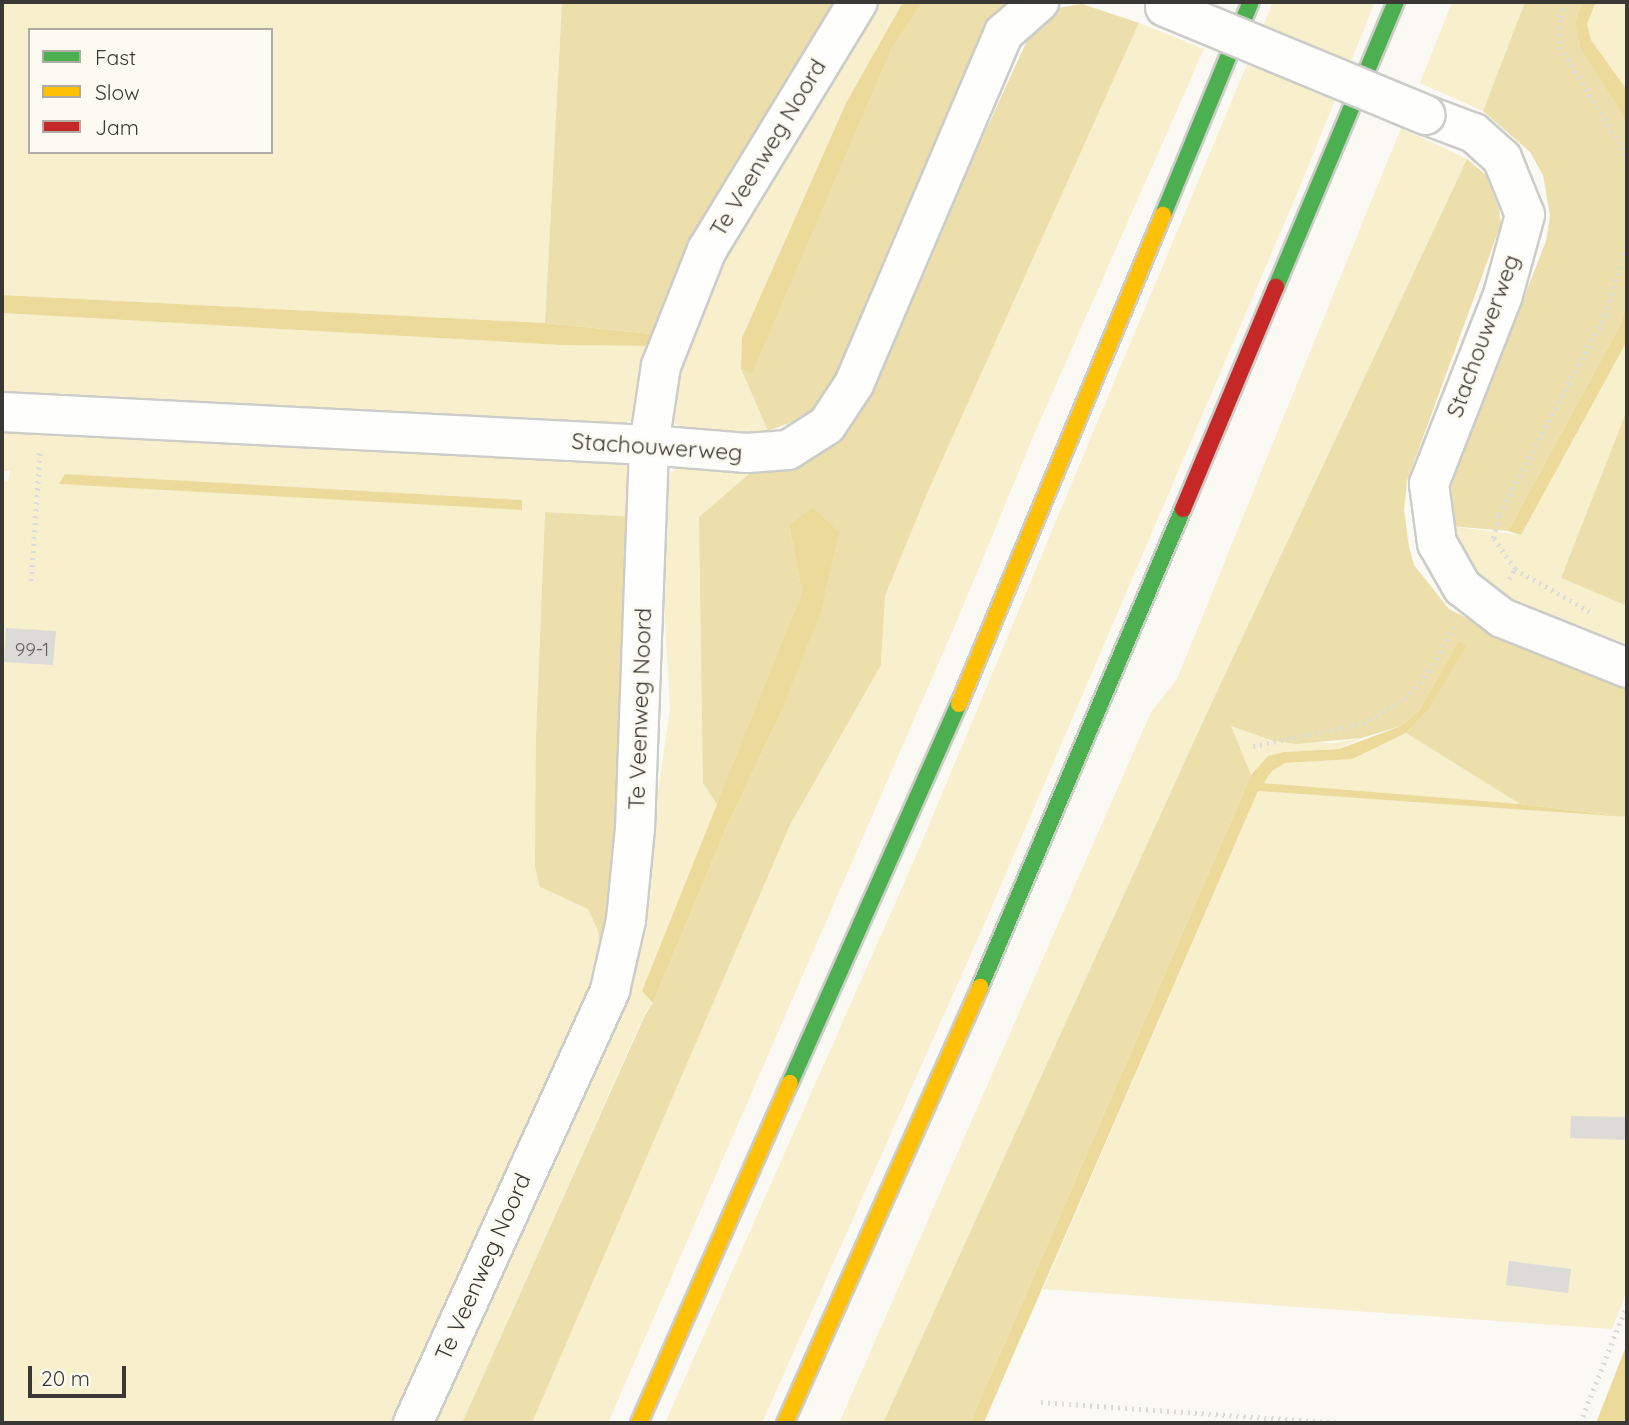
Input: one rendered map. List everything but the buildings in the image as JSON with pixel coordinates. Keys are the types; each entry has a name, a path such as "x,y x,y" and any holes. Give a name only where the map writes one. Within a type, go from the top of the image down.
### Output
{"highway":[{"path":"639,1423 970,679 1251,2"},
{"path":"785,1423 1028,879 1396,2"}],"street":[{"name":"Te Veenweg Noord","path":"413,1423 610,990 626,920 635,830 649,445 661,366 707,250 858,2"},
{"name":"Stachouwerweg","path":"2,412 649,445 747,453 788,450 827,425 855,384 1004,33 1040,2"},
{"name":"Stachouwerweg","path":"1156,4 1474,133 1502,158 1525,215 1503,295 1429,484 1437,543 1462,587 1502,618 1627,668"}],"path":[{"path":"1565,2 1560,20 1560,47 1622,147 1627,168"},
{"path":"1603,618 1515,569 1493,538 1499,514 1605,315 1627,243"},
{"path":"31,581 43,414"},
{"path":"1253,746 1363,723 1405,699 1429,671 1453,626 1491,610 1515,569"},
{"path":"1580,1423 1627,1304"},
{"path":"1041,1402 1339,1423"}],"shaded area":[{"path":"2,2 562,2 545,323 2,295"},
{"path":"562,2 847,2 662,335 545,323"},
{"path":"875,2 903,2 846,103 742,338 741,369 768,431 744,434 696,433 679,428 666,413 686,324"},
{"path":"903,2 923,2 892,48 752,373 741,369 742,338 846,103"},
{"path":"923,2 1011,2 833,389 805,417 768,431 741,369 752,372 892,48"},
{"path":"1273,2 1375,2 1296,196 987,918 762,1423 665,1423 913,863"},
{"path":"1452,2 1525,2 1483,111 1420,83"},
{"path":"1525,2 1582,2 1575,21 1627,121 1627,305 1620,325 1508,531 1449,526 1450,488 1546,241 1550,216 1543,175 1530,152 1483,111"},
{"path":"1582,2 1596,2 1587,24 1591,40 1627,90 1627,121 1580,47 1575,21"},
{"path":"1596,2 1627,2 1627,90 1591,40 1587,24"},
{"path":"1082,4 1139,23 926,496 885,596 881,665 790,825 532,1423 462,1423 645,1015 653,1003 727,826 778,719 826,589 827,582 789,525 802,593 718,806 703,783 699,517 756,468 856,415 1029,36 1040,17 1057,8"},
{"path":"1139,23 1204,49 1036,430 956,623 608,1423 532,1423 790,825 881,665 885,596 926,496"},
{"path":"1401,128 1467,159 1205,717 883,1423 839,1423 1151,712 1177,679"},
{"path":"1467,159 1486,175 1499,209 1501,224 1407,481 1404,510 1409,547 1414,565 1449,609 1504,637 1627,685 1627,817 1520,804 1406,733 1427,712 1458,641 1420,709 1401,726 1362,738 1296,744 1270,740 1231,726 1251,775 970,1423 883,1423 1205,717"},
{"path":"2,295 545,323 662,335 659,346 562,345 2,313"},
{"path":"1627,305 1627,341 1521,535 1508,531 1620,325"},
{"path":"2,313 562,345 659,346 641,409 630,421 613,428 2,400"},
{"path":"1627,341 1627,410 1561,578 1627,606 1627,644 1511,600 1489,588 1475,577 1449,526 1521,535"},
{"path":"1627,410 1627,606 1561,578"},
{"path":"2,422 621,462 634,471 638,517 545,512 536,735 540,887 588,909 598,931 603,979 405,1423 2,1423 2,480 8,481 10,471 2,471","holes":["65,474 522,501 60,484"]},
{"path":"685,463 756,468 703,783 718,806 642,991 653,1003 644,1015 462,1423 421,1423 645,883 670,708 659,523 662,478"},
{"path":"65,474 522,500 522,510 59,484"},
{"path":"813,508 839,532 821,611 778,719 727,826 653,1003 642,991 802,593 789,525"},
{"path":"545,512 638,517 630,785 603,979 598,931 588,909 540,887 535,867 536,735"},
{"path":"1458,641 1466,646 1427,712 1406,733 1352,759 1285,763 1272,771 1264,783 1520,804 1627,817 1258,791 984,1423 970,1423 1251,775 1268,756 1284,752 1339,749 1401,726 1420,709"},
{"path":"1230,726 1270,740 1334,743 1362,738 1339,749 1285,752 1268,756 1251,775"},
{"path":"1406,733 1520,804 1264,783 1272,771 1285,763 1352,759"},
{"path":"1258,791 1627,817 1627,1291 1612,1329 1043,1289"},
{"path":"1627,1344 1627,1423 1596,1423"}],"traffic: fast":[{"path":"1163,215 1251,2"},
{"path":"1276,287 1396,2"},
{"path":"980,987 1183,509"},
{"path":"790,1083 959,704"}],"traffic: slow":[{"path":"959,704 1163,215"},
{"path":"785,1423 980,987"},
{"path":"639,1423 790,1083"}],"traffic: jam":[{"path":"1183,509 1276,287"}]}
